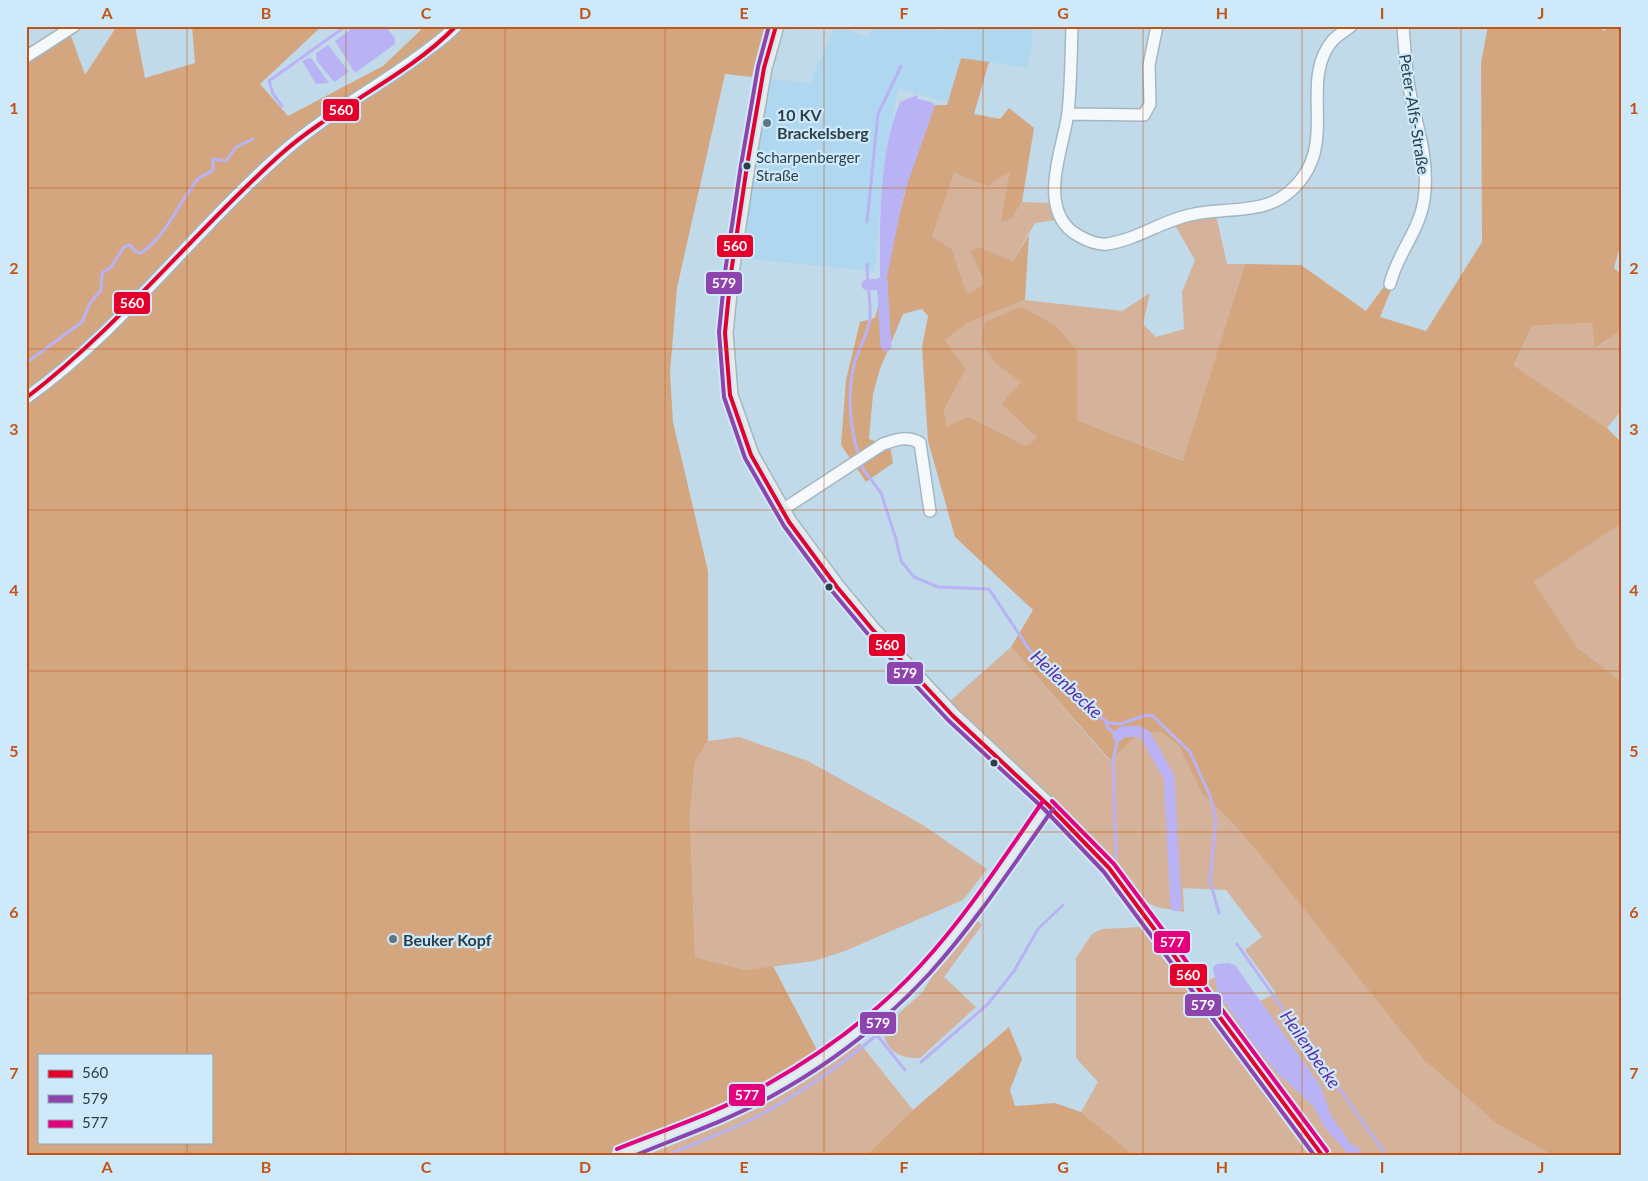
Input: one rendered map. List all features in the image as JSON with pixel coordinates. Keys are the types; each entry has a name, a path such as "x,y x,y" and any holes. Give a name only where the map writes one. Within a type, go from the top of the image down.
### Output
{"main road":[{"path":"776,26 764,68 747,166 731,273 725,347 727,374 736,415 751,455 782,510 820,565 872,629 953,716 1048,805 1090,847 1115,876 1322,1155"},
{"path":"619,1155 727,1111 764,1093 866,1024 904,991 939,952 1048,805"}],"street":[{"path":"26,58 74,26"},
{"path":"26,398 75,359 135,304 234,198 296,140 381,84 456,26"},
{"path":"1072,26 1068,114 1054,192 1062,221 1073,233 1089,242 1107,244 1174,218 1201,212 1225,212 1264,206 1282,199 1294,190 1314,159 1318,136 1318,71 1322,57 1333,40 1351,26"},
{"path":"1068,114 1144,115 1150,104 1148,65 1157,26"},
{"name":"Peter-Alfs-Straße","path":"1390,284 1394,270 1414,234 1424,201 1425,175 1420,131 1412,101 1403,26"},
{"path":"782,510 883,444 902,438 913,438 920,442 930,511"}],"shaded area":[{"path":"117,26 135,26 145,78 195,63 192,26 322,26 260,84 288,116 383,66 425,26 766,26 752,77 725,74 677,288 670,373 673,422 708,571 708,741 695,762 690,815 695,957 746,970 773,966 817,1050 762,1087 699,1119 606,1155 26,1155 26,65 71,36 85,75"},
{"path":"355,26 385,26 395,38 395,44 355,73 335,41"},
{"path":"835,26 840,26 868,38 873,26 928,26 944,32 945,26 1034,26 1028,68 961,58 948,103 898,88 883,172 875,271 727,257 752,77 810,83"},
{"path":"1488,26 1598,26 1604,31 1609,26 1622,26 1622,239 1614,268 1622,275 1622,326 1616,334 1595,348 1592,323 1532,326 1514,366 1607,428 1622,443 1622,523 1534,582 1578,648 1622,682 1622,1155 1552,1155 1497,1124 1424,1060 1266,862 1231,821 1202,794 1179,746 1161,732 1139,734 1110,760 1011,647 1033,610 955,537 928,441 922,347 928,316 922,309 903,314 880,369 873,394 869,439 890,446 893,463 866,482 841,445 846,380 860,322 875,318 900,211 914,161 935,105 947,105 961,58 989,62 974,114 1000,119 1009,108 1034,128 1022,202 1012,218 1001,222 1010,171 988,186 954,173 932,237 952,249 967,294 985,284 970,251 978,247 1013,261 1029,235 1025,300 969,322 945,340 966,369 944,410 947,427 968,417 1026,446 1037,438 1001,404 1021,382 996,364 981,342 985,322 1021,307 1055,325 1077,351 1077,420 1183,461 1245,264 1301,265 1366,311 1385,285 1391,290 1380,317 1426,331 1482,242 1481,63"},
{"path":"328,45 349,72 334,82 317,61 316,53"},
{"path":"311,58 329,83 316,84 302,61"},
{"path":"917,95 918,99 935,105 904,194 886,281 880,282 882,190 888,144 900,102"},
{"path":"1010,171 1012,218 1022,202 1051,203 1056,220 1035,223 1013,261 978,247 970,251 985,284 967,294 952,249 932,238 953,173 988,185"},
{"path":"1216,215 1227,264 1245,264 1184,461 1077,420 1077,351 996,364 1022,382 1001,404 1037,438 1026,446 968,418 947,428 944,410 966,369 945,340 969,322 1025,300 1122,311 1150,293 1143,324 1156,337 1184,329 1182,292 1195,260 1173,222"},
{"path":"1592,323 1596,348 1616,334 1622,326 1622,410 1607,428 1514,367 1532,326"},
{"path":"1622,523 1622,682 1578,648 1534,582"},
{"path":"1011,647 1109,760 1139,734 1161,732 1179,746 1202,794 1231,821 1266,862 1424,1060 1497,1124 1552,1155 1134,1155 1081,1112 1098,1082 1076,1058 1076,958 1092,934 1102,929 1141,927 1191,990 1229,969 1257,1003 1276,993 1245,950 1262,937 1226,890 1183,888 1184,912 1156,907 1145,901 1084,834 948,703"},
{"path":"739,737 808,761 923,825 987,869 963,900 845,951 814,961 746,970 695,957 690,815 695,762 708,741"},
{"path":"975,918 982,925 944,977 976,1007 920,1058 905,1057 899,1054 889,1047 883,1027 922,993 946,954"},
{"path":"1228,963 1235,965 1320,1085 1331,1115 1352,1146 1347,1152 1324,1127 1313,1106 1277,1073 1254,1045 1217,991 1213,967 1217,964"},
{"path":"1009,1027 1022,1059 1010,1090 1015,1106 1055,1103 1081,1112 1134,1155 866,1155 913,1110"},
{"path":"855,1037 913,1110 866,1155 635,1155"}],"waterway":[{"path":"282,106 273,94 269,81 346,26"},
{"name":"Heilenbecke","path":"867,222 878,114 901,66"},
{"path":"26,363 82,322 90,303 101,290 102,273 111,267 124,247 130,245 136,252 141,253 150,246 165,228 197,180 213,170 213,159 226,161 236,147 253,139"},
{"name":"Heilenbecke","path":"859,457 853,435 850,400 854,365 870,318 867,264"},
{"path":"882,282 886,346"},
{"path":"867,285 883,284"},
{"name":"Heilenbecke","path":"861,463 863,469 881,493 901,561 914,577 938,587 989,589 1037,661 1058,684 1109,723 1121,724 1146,715 1153,716 1190,752 1210,796 1216,820 1210,881 1219,913"},
{"path":"1106,722 1107,727 1118,736 1113,762 1116,854 1114,858"},
{"path":"1118,736 1122,732 1138,731 1146,736 1169,777 1176,906"},
{"path":"921,1062 988,1004 1014,971 1038,929 1063,905"},
{"name":"Heilenbecke","path":"1237,944 1386,1155"},
{"path":"668,1155 737,1126 781,1103 830,1071 877,1035 905,1070"},
{"path":"1350,1149 1357,1155"}],"transit line":[{"name":"560","path":"26,398 94,340 217,215 281,154 324,121 415,61 456,26"},
{"name":"579","path":"769,26 758,67 741,165 725,272 719,332 724,397 745,458 784,526 832,591 867,633 948,720 1044,809 1104,872 1314,1155"},
{"name":"560","path":"776,26 764,68 747,166 731,273 725,333 730,395 751,455 789,522 837,587 872,629 953,716 1048,805 1109,868 1322,1155"},
{"name":"577","path":"617,1149 693,1120 748,1095 808,1060 868,1016 904,983 938,946 985,885 1043,801"},
{"name":"577","path":"1052,801 1114,864 1327,1151"},
{"name":"579","path":"636,1155 756,1105 794,1084 836,1056 876,1025 913,991 947,954 994,893 1053,809"}],"place":[{"name":"10 KV Brackelsberg","path":"767,123"},
{"name":"Scharpenberger Straße","path":"747,166"},
{"name":"Beuker Kopf","path":"393,939"}]}
